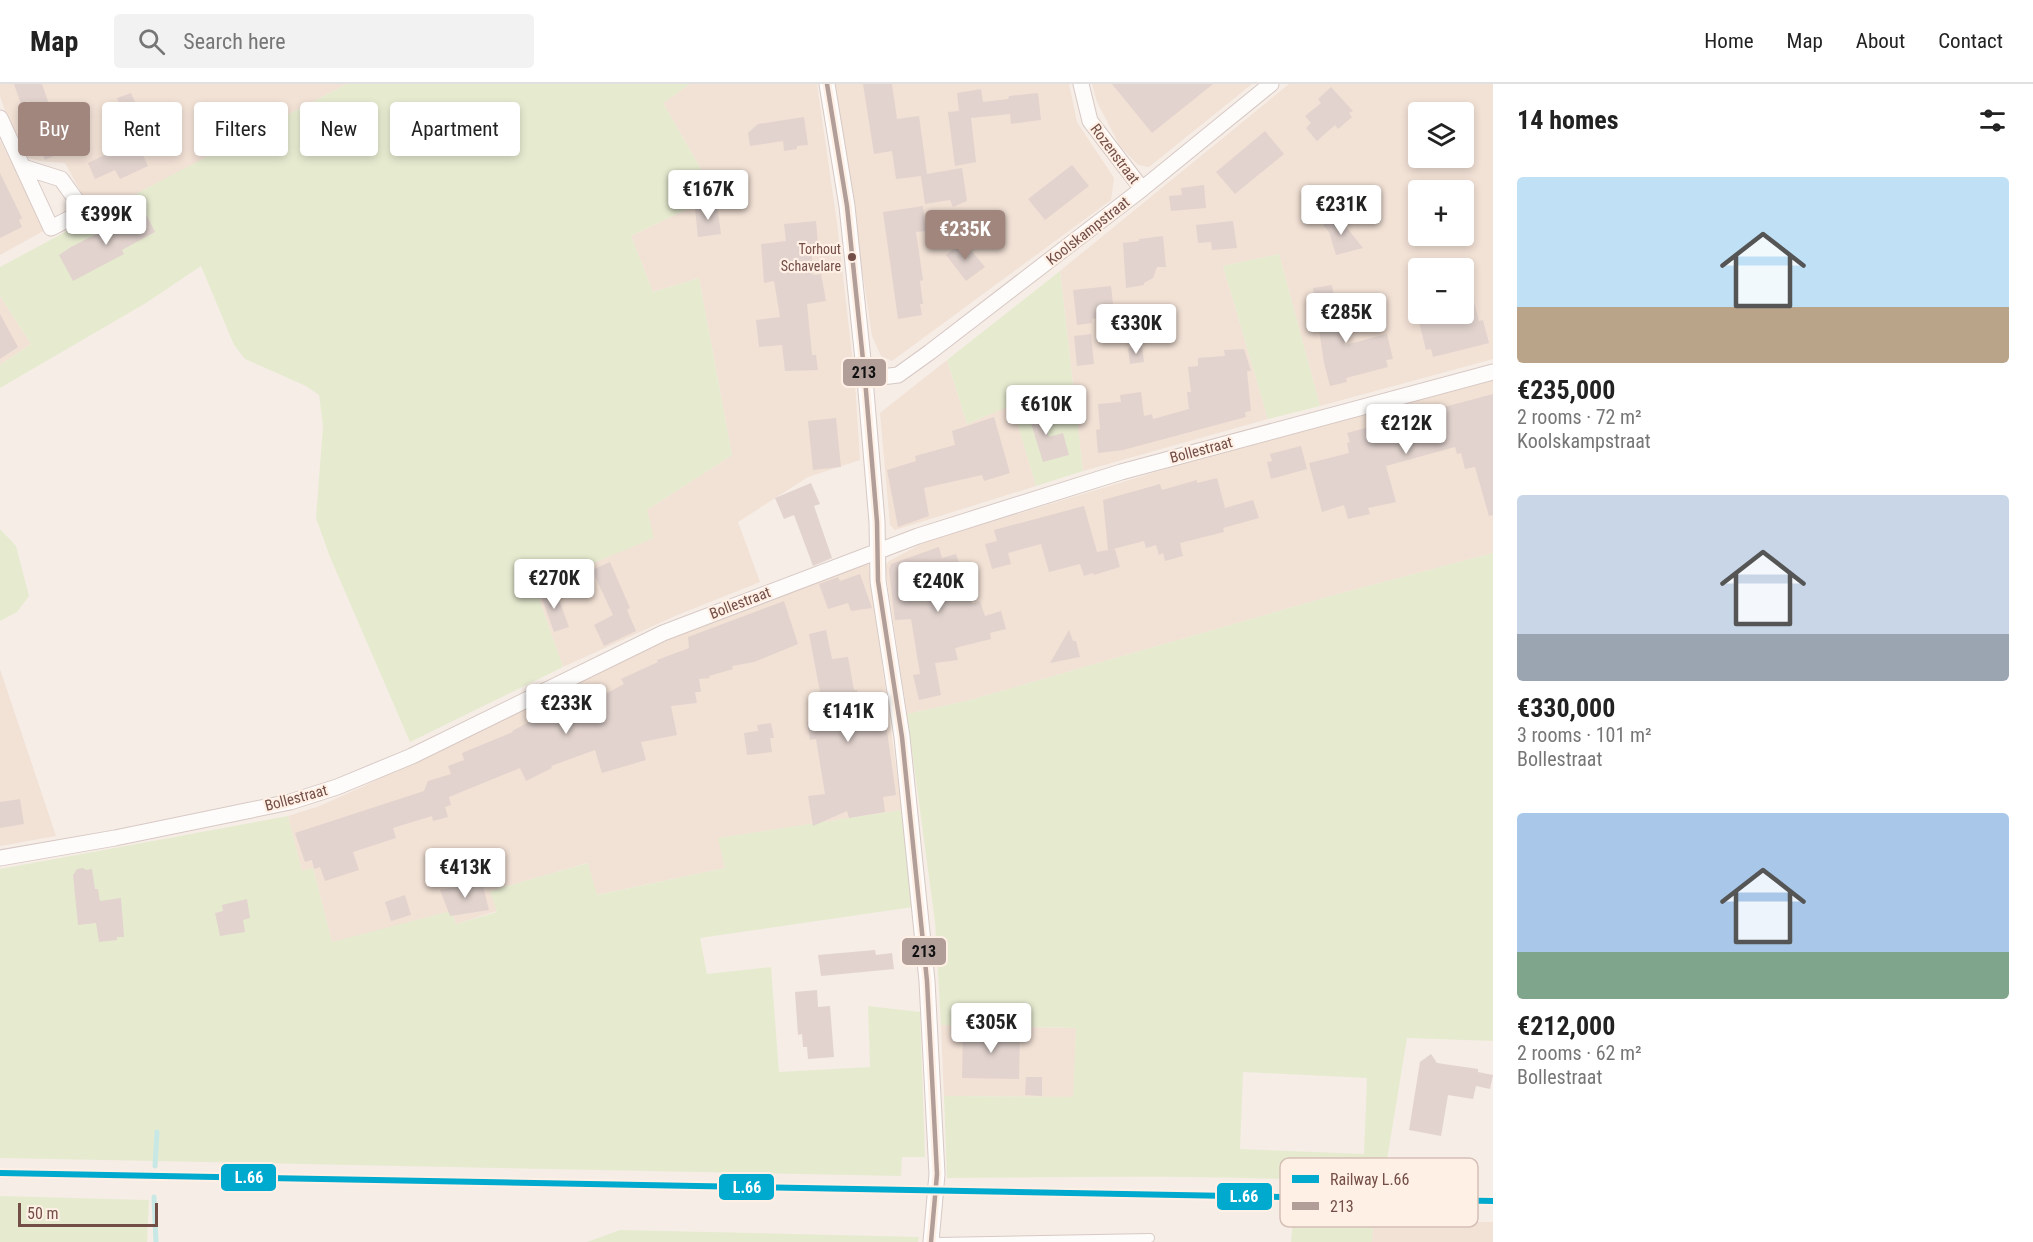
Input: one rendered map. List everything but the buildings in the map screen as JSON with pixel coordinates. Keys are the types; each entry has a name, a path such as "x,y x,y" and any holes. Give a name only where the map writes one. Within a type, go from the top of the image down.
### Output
{"street":[{"path":"827,84 847,206 877,522 878,581 902,737 927,981 937,1174 931,1239"},
{"name":"Rozenstraat","path":"1081,84 1090,121 1142,189"},
{"name":"Koolskampstraat","path":"865,379 898,375 1142,189 1271,84"},
{"path":"0,118 23,167"},
{"name":"Bollestraat","path":"0,858 115,838 290,802 337,787 412,756 663,633 876,551 1121,472 1493,372"}],"lane":[{"path":"931,1239 938,1242 1150,1238"}],"shaded area":[{"path":"0,84 347,84 312,102 300,102 300,109 288,115 288,102 194,102 194,156 209,156 94,216 65,163 40,161 27,156 90,156 90,102 18,102 18,141 12,131 0,96"},
{"path":"690,84 817,84 837,223 855,382 860,460 808,477 738,522 760,582 675,616 563,667 535,587 653,538 647,510 732,455 699,278 653,292 631,236 716,195 663,103"},
{"path":"835,84 1069,84 1077,122 1114,178 1111,200 892,361 881,356 872,336"},
{"path":"1092,84 1252,84 1149,167 1138,165 1120,146 1097,102"},
{"path":"1289,84 1493,84 1493,359 1320,406 1279,254 1223,266 1268,419 1083,471 1060,271"},
{"path":"0,140 45,230 0,255"},
{"path":"0,296 31,344 0,365"},
{"path":"947,360 967,424 1012,404 1036,486 895,530 890,525 880,413"},
{"path":"1493,378 1493,553 1338,594 970,700 907,714 885,566 889,561 925,542 1238,447"},
{"path":"868,562 902,810 719,838 725,868 596,895 587,863 491,891 497,911 456,924 451,911 332,943 313,868 302,872 288,816 317,807 362,787 598,670 695,628"},
{"path":"0,669 56,836 0,846"},
{"path":"941,1025 1076,1028 1074,1097 944,1096"},
{"path":"1478,1222 1493,1222 1493,1242 1372,1242 1373,1227 1478,1227"}],"green space":[{"path":"347,84 690,84 663,103 716,195 631,236 653,292 699,278 732,455 647,510 654,538 535,587 563,667 410,742 330,557 316,518 323,426 319,395 306,386 245,359 234,345 201,266 146,303 0,388 0,365 31,344 0,296 0,267 208,156 288,156 288,115 300,108 300,156 378,156 378,102 312,102"},
{"path":"1279,254 1320,406 1268,419 1223,266"},
{"path":"1060,271 1083,471 1036,486 1012,405 967,424 947,360"},
{"path":"0,529 16,546 29,596 17,612 0,621"},
{"path":"1493,553 1493,1041 1407,1038 1387,1158 1280,1158 1280,1179 1220,1177 947,1178 944,1096 1073,1097 1076,1028 941,1025 935,922 907,714 970,700 1338,594","holes":["1243,1072 1367,1078 1364,1154 1240,1149"]},
{"path":"902,810 913,907 700,938 707,974 771,967 779,1072 870,1067 868,1006 920,1012 925,1157 902,1157 901,1176 0,1158 0,869 288,816 302,871 313,868 332,942 451,911 456,924 497,912 490,891 588,863 597,895 725,868 718,838"},
{"path":"0,1196 149,1200 147,1242 0,1242"},
{"path":"1292,1227 1373,1227 1372,1242 1291,1242"},
{"path":"620,1230 919,1237 918,1242 587,1242"}],"waterway":[{"path":"155,1166 157,1132"},
{"path":"154,1197 156,1242"}],"rail line":[{"name":"L.66","path":"0,1173 1280,1197"},
{"name":"L.66","path":"1478,1201 1493,1201"}],"transit line":[{"name":"213","path":"827,84 847,206 877,522 878,581 902,737 927,981 937,1174 931,1242"}],"place":[{"name":"Torhout Schavelare","path":"852,257"}]}
